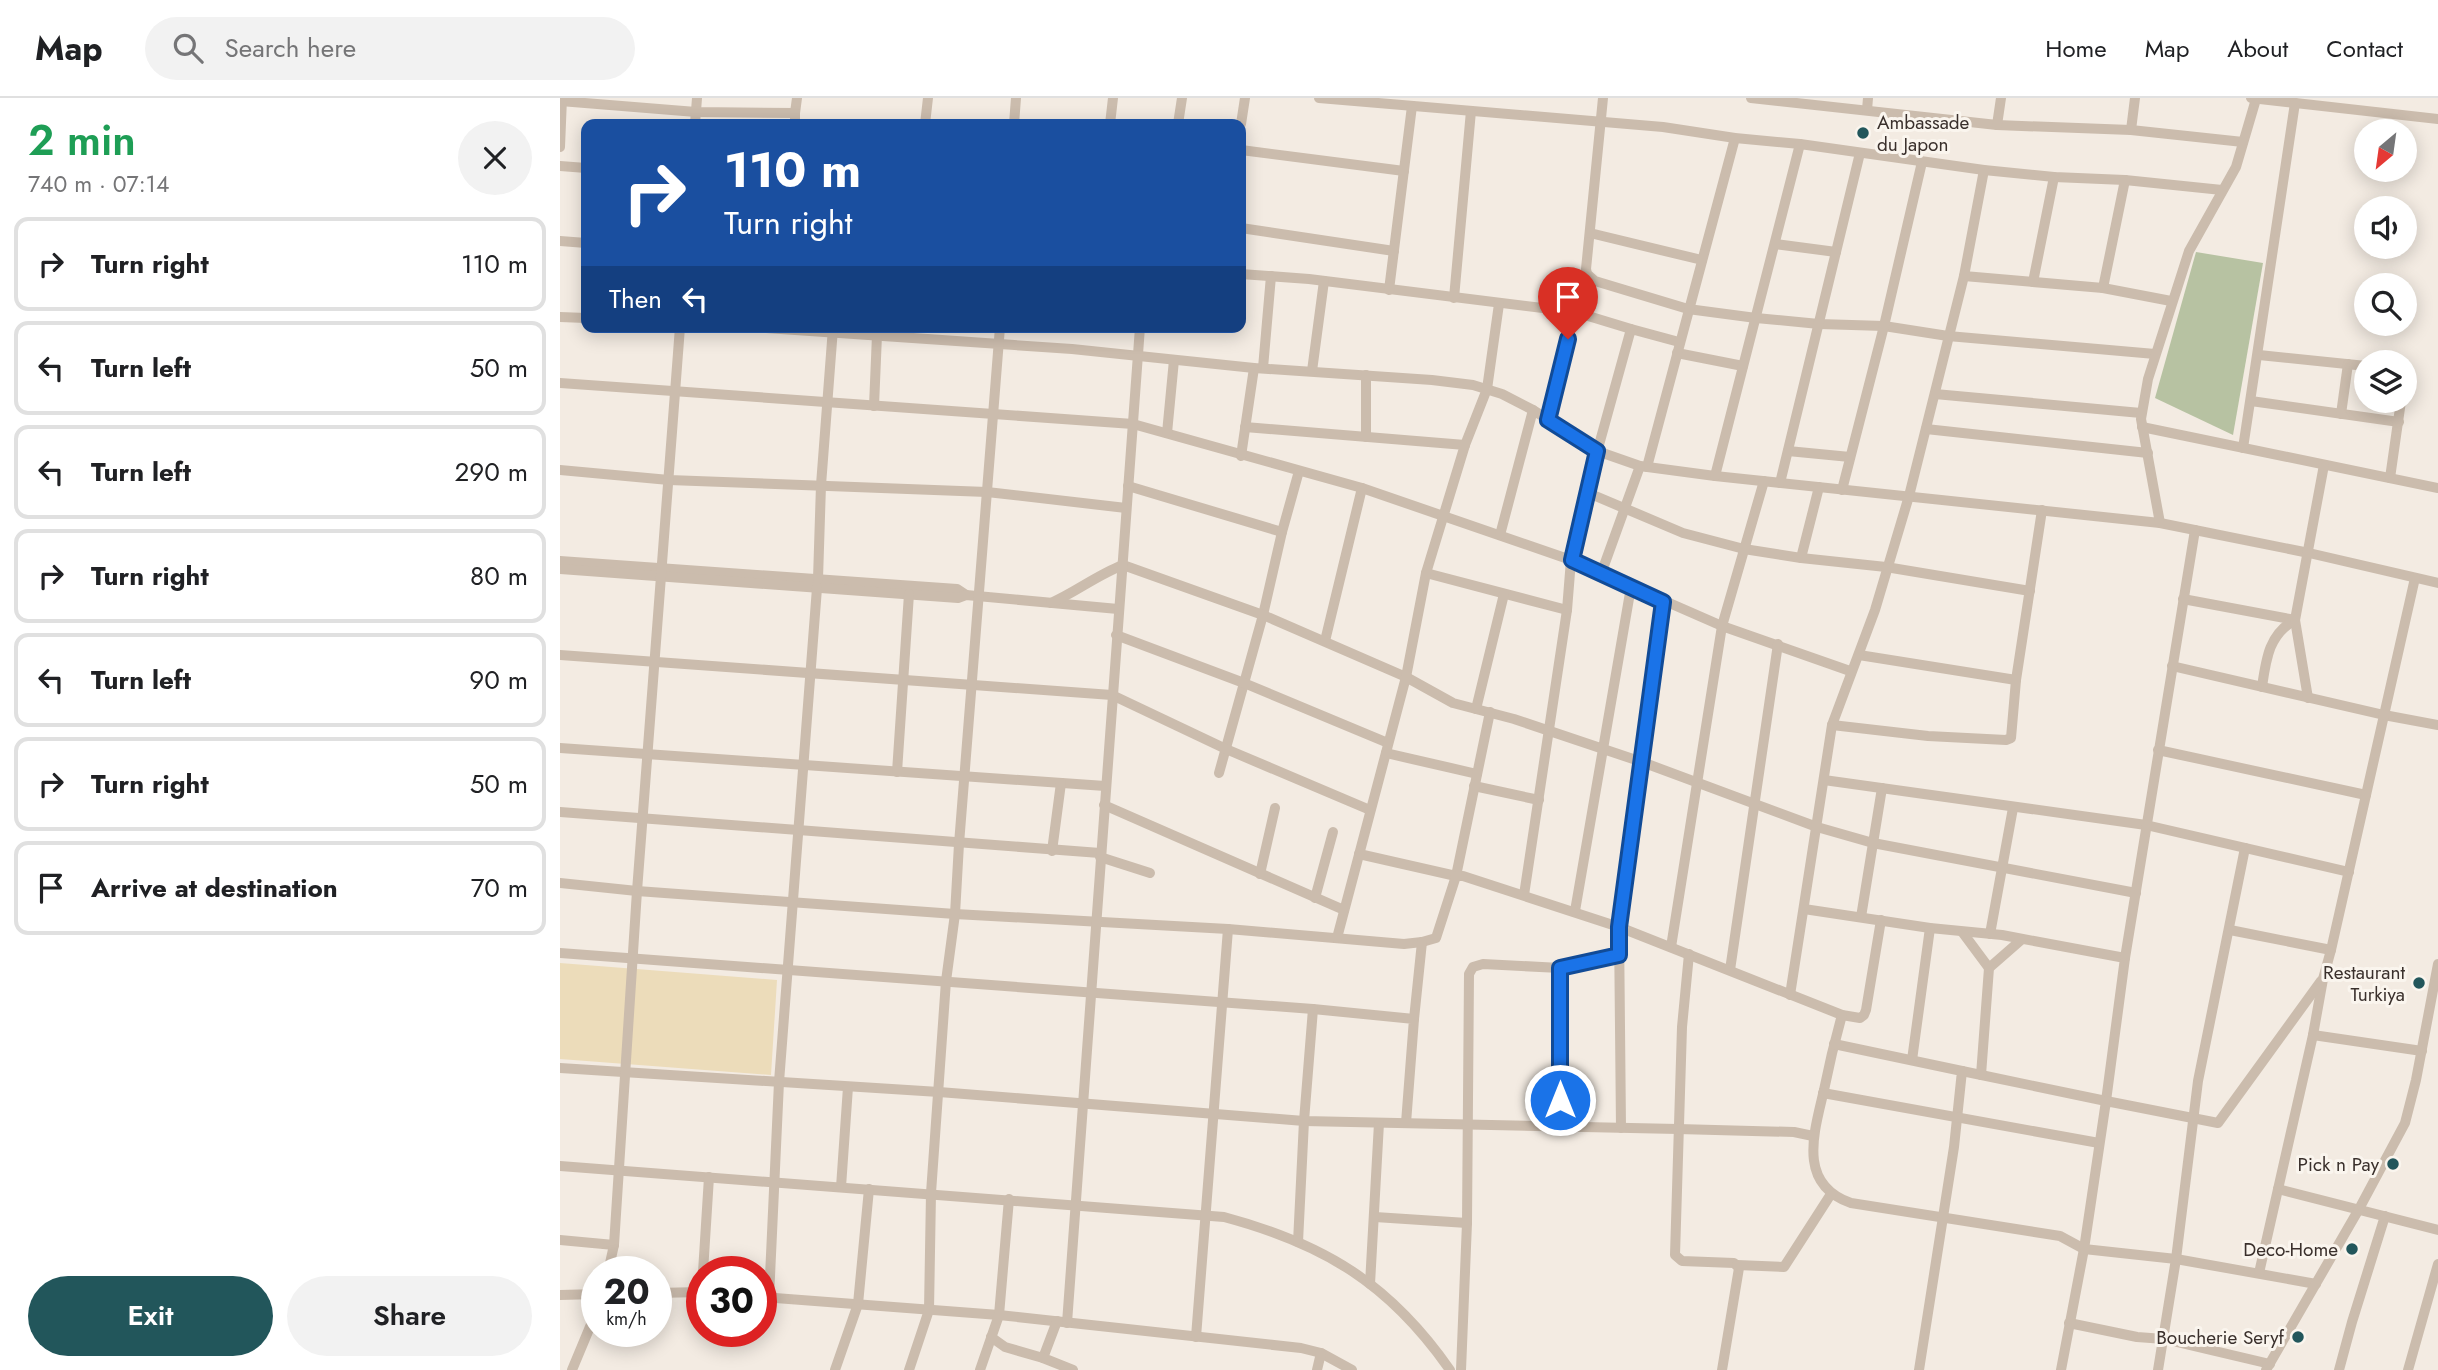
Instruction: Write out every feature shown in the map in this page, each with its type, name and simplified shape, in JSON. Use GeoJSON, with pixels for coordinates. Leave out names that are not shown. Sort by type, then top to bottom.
{"type":"FeatureCollection","features":[{"type":"Feature","properties":{"kind":"street"},"geometry":{"type":"LineString","coordinates":[[695,119],[697,98]]}},
{"type":"Feature","properties":{"kind":"street"},"geometry":{"type":"LineString","coordinates":[[560,147],[561,100],[795,119],[797,98]]}},
{"type":"Feature","properties":{"kind":"street"},"geometry":{"type":"LineString","coordinates":[[926,119],[928,98]]}},
{"type":"Feature","properties":{"kind":"street"},"geometry":{"type":"LineString","coordinates":[[1014,119],[1016,98]]}},
{"type":"Feature","properties":{"kind":"street"},"geometry":{"type":"LineString","coordinates":[[1111,119],[1113,98]]}},
{"type":"Feature","properties":{"kind":"street"},"geometry":{"type":"LineString","coordinates":[[1179,119],[1182,98]]}},
{"type":"Feature","properties":{"kind":"street"},"geometry":{"type":"LineString","coordinates":[[1242,119],[1245,98]]}},
{"type":"Feature","properties":{"kind":"street"},"geometry":{"type":"LineString","coordinates":[[1319,98],[1663,127],[1984,170],[2222,190]]}},
{"type":"Feature","properties":{"kind":"street"},"geometry":{"type":"LineString","coordinates":[[1548,420],[1587,274],[1603,98]]}},
{"type":"Feature","properties":{"kind":"street"},"geometry":{"type":"LineString","coordinates":[[1751,98],[1997,125],[2132,130],[2244,142]]}},
{"type":"Feature","properties":{"kind":"street"},"geometry":{"type":"LineString","coordinates":[[1867,110],[1868,98]]}},
{"type":"Feature","properties":{"kind":"street"},"geometry":{"type":"LineString","coordinates":[[1997,125],[2001,98]]}},
{"type":"Feature","properties":{"kind":"street"},"geometry":{"type":"LineString","coordinates":[[2132,130],[2135,98]]}},
{"type":"Feature","properties":{"kind":"street"},"geometry":{"type":"LineString","coordinates":[[2249,98],[2438,119]]}},
{"type":"Feature","properties":{"kind":"street"},"geometry":{"type":"LineString","coordinates":[[2160,523],[2141,413],[2155,354],[2189,251],[2236,167],[2256,99]]}},
{"type":"Feature","properties":{"kind":"street"},"geometry":{"type":"LineString","coordinates":[[2243,448],[2295,103]]}},
{"type":"Feature","properties":{"kind":"street"},"geometry":{"type":"LineString","coordinates":[[1390,290],[1412,106]]}},
{"type":"Feature","properties":{"kind":"street"},"geometry":{"type":"LineString","coordinates":[[1454,298],[1471,111]]}},
{"type":"Feature","properties":{"kind":"street"},"geometry":{"type":"LineString","coordinates":[[1601,574],[1625,507],[1644,466],[1735,138]]}},
{"type":"Feature","properties":{"kind":"street"},"geometry":{"type":"LineString","coordinates":[[1715,476],[1800,144]]}},
{"type":"Feature","properties":{"kind":"street"},"geometry":{"type":"LineString","coordinates":[[1246,151],[1404,171]]}},
{"type":"Feature","properties":{"kind":"street"},"geometry":{"type":"LineString","coordinates":[[1780,483],[1860,153]]}},
{"type":"Feature","properties":{"kind":"street"},"geometry":{"type":"LineString","coordinates":[[1842,490],[1922,162]]}},
{"type":"Feature","properties":{"kind":"street"},"geometry":{"type":"LineString","coordinates":[[560,166],[581,168]]}},
{"type":"Feature","properties":{"kind":"street"},"geometry":{"type":"LineString","coordinates":[[1790,995],[1832,725],[1875,610],[1909,496],[1964,276],[1984,170]]}},
{"type":"Feature","properties":{"kind":"street"},"geometry":{"type":"LineString","coordinates":[[2033,282],[2054,177]]}},
{"type":"Feature","properties":{"kind":"street"},"geometry":{"type":"LineString","coordinates":[[2104,288],[2125,180]]}},
{"type":"Feature","properties":{"kind":"street"},"geometry":{"type":"LineString","coordinates":[[1246,229],[1394,251]]}},
{"type":"Feature","properties":{"kind":"street"},"geometry":{"type":"LineString","coordinates":[[1590,233],[1702,260]]}},
{"type":"Feature","properties":{"kind":"street"},"geometry":{"type":"LineString","coordinates":[[560,241],[581,243]]}},
{"type":"Feature","properties":{"kind":"street"},"geometry":{"type":"LineString","coordinates":[[1775,244],[1836,252]]}},
{"type":"Feature","properties":{"kind":"street"},"geometry":{"type":"LineString","coordinates":[[1246,274],[1324,281],[1575,312],[1679,342]]}},
{"type":"Feature","properties":{"kind":"street"},"geometry":{"type":"LineString","coordinates":[[1587,274],[1595,281],[1688,309],[1756,318],[1884,326],[1948,336],[2155,354]]}},
{"type":"Feature","properties":{"kind":"street"},"geometry":{"type":"LineString","coordinates":[[1241,456],[1259,368],[1271,276]]}},
{"type":"Feature","properties":{"kind":"street"},"geometry":{"type":"LineString","coordinates":[[1964,276],[2104,288],[2171,302]]}},
{"type":"Feature","properties":{"kind":"street"},"geometry":{"type":"LineString","coordinates":[[1312,371],[1324,281]]}},
{"type":"Feature","properties":{"kind":"street"},"geometry":{"type":"LineString","coordinates":[[1337,938],[1406,677],[1426,573],[1465,445],[1487,389],[1499,304]]}},
{"type":"Feature","properties":{"kind":"street"},"geometry":{"type":"LineString","coordinates":[[560,317],[581,318]]}},
{"type":"Feature","properties":{"kind":"street"},"geometry":{"type":"LineString","coordinates":[[1524,895],[1567,610],[1572,560],[1586,492],[1631,329]]}},
{"type":"Feature","properties":{"kind":"street"},"geometry":{"type":"LineString","coordinates":[[612,1256],[680,333]]}},
{"type":"Feature","properties":{"kind":"street"},"geometry":{"type":"LineString","coordinates":[[769,1256],[833,333]]}},
{"type":"Feature","properties":{"kind":"street"},"geometry":{"type":"LineString","coordinates":[[859,333],[894,333]]}},
{"type":"Feature","properties":{"kind":"street"},"geometry":{"type":"LineString","coordinates":[[910,333],[1000,345],[1432,380],[1502,394],[1533,410],[1597,451],[1644,466],[1715,476],[2160,523],[2309,553],[2438,583]]}},
{"type":"Feature","properties":{"kind":"street"},"geometry":{"type":"LineString","coordinates":[[909,1370],[929,1310],[931,1193],[946,981],[955,914],[1000,333]]}},
{"type":"Feature","properties":{"kind":"street"},"geometry":{"type":"LineString","coordinates":[[1043,1357],[1062,1322],[1075,1204],[1140,333]]}},
{"type":"Feature","properties":{"kind":"street"},"geometry":{"type":"LineString","coordinates":[[874,406],[877,335]]}},
{"type":"Feature","properties":{"kind":"street"},"geometry":{"type":"LineString","coordinates":[[1676,353],[1744,366]]}},
{"type":"Feature","properties":{"kind":"street"},"geometry":{"type":"LineString","coordinates":[[2259,355],[2354,365]]}},
{"type":"Feature","properties":{"kind":"street"},"geometry":{"type":"LineString","coordinates":[[1167,433],[1174,360]]}},
{"type":"Feature","properties":{"kind":"street"},"geometry":{"type":"LineString","coordinates":[[2340,414],[2348,364]]}},
{"type":"Feature","properties":{"kind":"street"},"geometry":{"type":"LineString","coordinates":[[1366,375],[1366,437]]}},
{"type":"Feature","properties":{"kind":"street"},"geometry":{"type":"LineString","coordinates":[[560,383],[1133,424],[1362,488],[1442,515],[1572,560],[1722,626],[1850,671]]}},
{"type":"Feature","properties":{"kind":"street"},"geometry":{"type":"LineString","coordinates":[[1935,394],[2141,413]]}},
{"type":"Feature","properties":{"kind":"street"},"geometry":{"type":"LineString","coordinates":[[2251,401],[2399,422]]}},
{"type":"Feature","properties":{"kind":"street"},"geometry":{"type":"LineString","coordinates":[[1500,535],[1533,410]]}},
{"type":"Feature","properties":{"kind":"street"},"geometry":{"type":"LineString","coordinates":[[2390,478],[2400,413]]}},
{"type":"Feature","properties":{"kind":"street"},"geometry":{"type":"LineString","coordinates":[[1245,427],[1465,445]]}},
{"type":"Feature","properties":{"kind":"street"},"geometry":{"type":"LineString","coordinates":[[2142,427],[2438,488]]}},
{"type":"Feature","properties":{"kind":"street"},"geometry":{"type":"LineString","coordinates":[[1926,429],[2148,453]]}},
{"type":"Feature","properties":{"kind":"street"},"geometry":{"type":"LineString","coordinates":[[1788,451],[1850,457]]}},
{"type":"Feature","properties":{"kind":"street"},"geometry":{"type":"LineString","coordinates":[[2308,698],[2295,620],[2324,465]]}},
{"type":"Feature","properties":{"kind":"street"},"geometry":{"type":"LineString","coordinates":[[560,470],[669,480],[987,492],[1126,508]]}},
{"type":"Feature","properties":{"kind":"street"},"geometry":{"type":"LineString","coordinates":[[1219,773],[1263,615],[1298,471]]}},
{"type":"Feature","properties":{"kind":"street"},"geometry":{"type":"LineString","coordinates":[[1671,947],[1722,626],[1764,481]]}},
{"type":"Feature","properties":{"kind":"street"},"geometry":{"type":"LineString","coordinates":[[1128,486],[1282,532]]}},
{"type":"Feature","properties":{"kind":"street"},"geometry":{"type":"LineString","coordinates":[[1801,558],[1819,487]]}},
{"type":"Feature","properties":{"kind":"street"},"geometry":{"type":"LineString","coordinates":[[1325,641],[1362,488]]}},
{"type":"Feature","properties":{"kind":"street"},"geometry":{"type":"LineString","coordinates":[[1586,492],[1683,533],[1744,549],[1886,567],[2030,592]]}},
{"type":"Feature","properties":{"kind":"street"},"geometry":{"type":"LineString","coordinates":[[1832,725],[1927,736],[2006,740],[2013,732],[2016,680],[2042,510]]}},
{"type":"Feature","properties":{"kind":"street"},"geometry":{"type":"LineString","coordinates":[[2061,1370],[2084,1249],[2125,958],[2195,530]]}},
{"type":"Feature","properties":{"kind":"street"},"geometry":{"type":"LineString","coordinates":[[560,561],[663,572],[817,583],[957,589],[967,595]]}},
{"type":"Feature","properties":{"kind":"street"},"geometry":{"type":"LineString","coordinates":[[1051,603],[1077,591],[1103,573],[1123,565],[1263,615],[1406,677],[1454,703],[1603,748],[1817,827],[1873,843],[2136,893]]}},
{"type":"Feature","properties":{"kind":"street"},"geometry":{"type":"LineString","coordinates":[[560,569],[663,572]]}},
{"type":"Feature","properties":{"kind":"street"},"geometry":{"type":"LineString","coordinates":[[1426,573],[1567,610]]}},
{"type":"Feature","properties":{"kind":"street"},"geometry":{"type":"LineString","coordinates":[[2259,1273],[2415,578]]}},
{"type":"Feature","properties":{"kind":"street"},"geometry":{"type":"LineString","coordinates":[[817,583],[909,594],[958,598],[967,595],[1118,609]]}},
{"type":"Feature","properties":{"kind":"street"},"geometry":{"type":"LineString","coordinates":[[1575,911],[1630,587]]}},
{"type":"Feature","properties":{"kind":"street"},"geometry":{"type":"LineString","coordinates":[[897,772],[909,594]]}},
{"type":"Feature","properties":{"kind":"street"},"geometry":{"type":"LineString","coordinates":[[1476,709],[1504,594]]}},
{"type":"Feature","properties":{"kind":"street"},"geometry":{"type":"LineString","coordinates":[[2183,599],[2295,620]]}},
{"type":"Feature","properties":{"kind":"street"},"geometry":{"type":"LineString","coordinates":[[1621,1128],[1619,927],[1663,602]]}},
{"type":"Feature","properties":{"kind":"street"},"geometry":{"type":"LineString","coordinates":[[2262,687],[2270,648],[2281,629],[2295,620]]}},
{"type":"Feature","properties":{"kind":"street"},"geometry":{"type":"LineString","coordinates":[[1116,635],[1244,683],[1387,748],[1477,774]]}},
{"type":"Feature","properties":{"kind":"street"},"geometry":{"type":"LineString","coordinates":[[1730,970],[1778,644]]}},
{"type":"Feature","properties":{"kind":"street"},"geometry":{"type":"LineString","coordinates":[[560,655],[1112,695],[1226,749],[1370,810]]}},
{"type":"Feature","properties":{"kind":"street"},"geometry":{"type":"LineString","coordinates":[[1859,655],[2016,680]]}},
{"type":"Feature","properties":{"kind":"street"},"geometry":{"type":"LineString","coordinates":[[2172,666],[2438,725]]}},
{"type":"Feature","properties":{"kind":"street"},"geometry":{"type":"LineString","coordinates":[[560,883],[955,914],[1422,942],[1436,938],[1440,932],[1456,876],[1490,712]]}},
{"type":"Feature","properties":{"kind":"street"},"geometry":{"type":"LineString","coordinates":[[560,748],[1105,786]]}},
{"type":"Feature","properties":{"kind":"street"},"geometry":{"type":"LineString","coordinates":[[2158,750],[2366,795]]}},
{"type":"Feature","properties":{"kind":"street"},"geometry":{"type":"LineString","coordinates":[[1824,780],[2146,825],[2349,872]]}},
{"type":"Feature","properties":{"kind":"street"},"geometry":{"type":"LineString","coordinates":[[1052,851],[1061,783]]}},
{"type":"Feature","properties":{"kind":"street"},"geometry":{"type":"LineString","coordinates":[[1474,786],[1539,800]]}},
{"type":"Feature","properties":{"kind":"street"},"geometry":{"type":"LineString","coordinates":[[1861,917],[1882,788]]}},
{"type":"Feature","properties":{"kind":"street"},"geometry":{"type":"LineString","coordinates":[[1104,805],[1344,910]]}},
{"type":"Feature","properties":{"kind":"street"},"geometry":{"type":"LineString","coordinates":[[1260,874],[1275,808]]}},
{"type":"Feature","properties":{"kind":"street"},"geometry":{"type":"LineString","coordinates":[[1990,934],[2013,808]]}},
{"type":"Feature","properties":{"kind":"street"},"geometry":{"type":"LineString","coordinates":[[560,812],[1100,855],[1150,873]]}},
{"type":"Feature","properties":{"kind":"street"},"geometry":{"type":"LineString","coordinates":[[1315,898],[1333,832]]}},
{"type":"Feature","properties":{"kind":"street"},"geometry":{"type":"LineString","coordinates":[[2158,1370],[2176,1259],[2198,1081],[2245,848]]}},
{"type":"Feature","properties":{"kind":"street"},"geometry":{"type":"LineString","coordinates":[[1359,854],[1456,876],[1575,911],[1842,1015],[1860,1018],[1864,1015],[1881,920]]}},
{"type":"Feature","properties":{"kind":"street"},"geometry":{"type":"LineString","coordinates":[[1804,909],[1930,929],[1990,934],[2125,958]]}},
{"type":"Feature","properties":{"kind":"street"},"geometry":{"type":"LineString","coordinates":[[1196,1337],[1228,929]]}},
{"type":"Feature","properties":{"kind":"street"},"geometry":{"type":"LineString","coordinates":[[1912,1060],[1930,929]]}},
{"type":"Feature","properties":{"kind":"street"},"geometry":{"type":"LineString","coordinates":[[2230,930],[2332,950]]}},
{"type":"Feature","properties":{"kind":"street"},"geometry":{"type":"LineString","coordinates":[[1963,933],[1989,968],[1981,1075]]}},
{"type":"Feature","properties":{"kind":"street"},"geometry":{"type":"LineString","coordinates":[[1989,968],[2021,940]]}},
{"type":"Feature","properties":{"kind":"street"},"geometry":{"type":"LineString","coordinates":[[1406,1123],[1422,942]]}},
{"type":"Feature","properties":{"kind":"street"},"geometry":{"type":"LineString","coordinates":[[560,953],[1415,1018]]}},
{"type":"Feature","properties":{"kind":"street"},"geometry":{"type":"LineString","coordinates":[[1689,954],[1682,1027],[1675,1255],[1682,1261],[1784,1267],[1831,1194]]}},
{"type":"Feature","properties":{"kind":"street"},"geometry":{"type":"LineString","coordinates":[[1461,1370],[1469,1125],[1469,974],[1473,967],[1483,964],[1560,968],[1619,955]]}},
{"type":"Feature","properties":{"kind":"street"},"geometry":{"type":"LineString","coordinates":[[2069,1323],[2137,1337],[2164,1339],[2268,1367],[2405,1123],[2433,1013],[2438,964]]}},
{"type":"Feature","properties":{"kind":"street"},"geometry":{"type":"LineString","coordinates":[[1559,1127],[1560,968]]}},
{"type":"Feature","properties":{"kind":"street"},"geometry":{"type":"LineString","coordinates":[[1834,1044],[2218,1123],[2323,979]]}},
{"type":"Feature","properties":{"kind":"street"},"geometry":{"type":"LineString","coordinates":[[1298,1242],[1313,1009]]}},
{"type":"Feature","properties":{"kind":"street"},"geometry":{"type":"LineString","coordinates":[[1842,1015],[1814,1136],[1813,1159],[1817,1175],[1831,1194],[1851,1203],[2060,1236],[2084,1249],[2176,1259],[2316,1284]]}},
{"type":"Feature","properties":{"kind":"street"},"geometry":{"type":"LineString","coordinates":[[2313,1035],[2422,1051]]}},
{"type":"Feature","properties":{"kind":"street"},"geometry":{"type":"LineString","coordinates":[[560,1068],[939,1092],[1304,1121],[1794,1132],[1814,1136]]}},
{"type":"Feature","properties":{"kind":"street"},"geometry":{"type":"LineString","coordinates":[[1919,1370],[1948,1188],[1962,1071]]}},
{"type":"Feature","properties":{"kind":"street"},"geometry":{"type":"LineString","coordinates":[[841,1187],[848,1087]]}},
{"type":"Feature","properties":{"kind":"street"},"geometry":{"type":"LineString","coordinates":[[1823,1093],[2099,1143]]}},
{"type":"Feature","properties":{"kind":"street"},"geometry":{"type":"LineString","coordinates":[[1370,1283],[1380,1123]]}},
{"type":"Feature","properties":{"kind":"street"},"geometry":{"type":"LineString","coordinates":[[560,1166],[1206,1214],[1245,1223],[1298,1242],[1326,1255],[1370,1283],[1418,1327],[1450,1370]]}},
{"type":"Feature","properties":{"kind":"street"},"geometry":{"type":"LineString","coordinates":[[704,1256],[709,1177]]}},
{"type":"Feature","properties":{"kind":"street"},"geometry":{"type":"LineString","coordinates":[[835,1370],[858,1304],[869,1189]]}},
{"type":"Feature","properties":{"kind":"street"},"geometry":{"type":"LineString","coordinates":[[2278,1189],[2438,1230]]}},
{"type":"Feature","properties":{"kind":"street"},"geometry":{"type":"LineString","coordinates":[[980,1370],[999,1315],[1009,1199]]}},
{"type":"Feature","properties":{"kind":"street"},"geometry":{"type":"LineString","coordinates":[[2339,1370],[2351,1322],[2385,1216]]}},
{"type":"Feature","properties":{"kind":"street"},"geometry":{"type":"LineString","coordinates":[[1375,1217],[1467,1223]]}},
{"type":"Feature","properties":{"kind":"street"},"geometry":{"type":"LineString","coordinates":[[560,1240],[614,1245]]}},
{"type":"Feature","properties":{"kind":"street"},"geometry":{"type":"LineString","coordinates":[[2408,1370],[2438,1264]]}},
{"type":"Feature","properties":{"kind":"street"},"geometry":{"type":"LineString","coordinates":[[1722,1370],[1739,1268],[1737,1265]]}},
{"type":"Feature","properties":{"kind":"street"},"geometry":{"type":"LineString","coordinates":[[560,1295],[581,1294]]}},
{"type":"Feature","properties":{"kind":"street"},"geometry":{"type":"LineString","coordinates":[[777,1298],[999,1315],[1301,1348],[1321,1353],[1352,1370]]}},
{"type":"Feature","properties":{"kind":"street"},"geometry":{"type":"LineString","coordinates":[[991,1337],[1005,1347],[1043,1357],[1073,1370]]}},
{"type":"Feature","properties":{"kind":"street"},"geometry":{"type":"LineString","coordinates":[[572,1370],[582,1347]]}},
{"type":"Feature","properties":{"kind":"street"},"geometry":{"type":"LineString","coordinates":[[1317,1370],[1321,1353]]}},
{"type":"Feature","properties":{"kind":"green space"},"geometry":{"type":"Polygon","coordinates":[[[2196,252],[2263,263],[2233,435],[2155,398],[2196,252]]]}},
{"type":"Feature","properties":{"kind":"sand"},"geometry":{"type":"Polygon","coordinates":[[[560,963],[777,980],[771,1075],[560,1059],[560,963]]]}},
{"type":"Feature","properties":{"kind":"place","name":"Ambassade du Japon"},"geometry":{"type":"Point","coordinates":[1863,133]}},
{"type":"Feature","properties":{"kind":"place","name":"Restaurant Turkiya"},"geometry":{"type":"Point","coordinates":[2419,983]}},
{"type":"Feature","properties":{"kind":"place","name":"Pick n Pay"},"geometry":{"type":"Point","coordinates":[2393,1164]}},
{"type":"Feature","properties":{"kind":"place","name":"Deco-Home"},"geometry":{"type":"Point","coordinates":[2352,1249]}},
{"type":"Feature","properties":{"kind":"place","name":"Boucherie Seryf"},"geometry":{"type":"Point","coordinates":[2298,1337]}},
{"type":"Feature","properties":{"kind":"route"},"geometry":{"type":"LineString","coordinates":[[1560,1100],[1560,968],[1619,955],[1619,927],[1663,602],[1572,560],[1597,451],[1548,420],[1568,339]]}}]}
